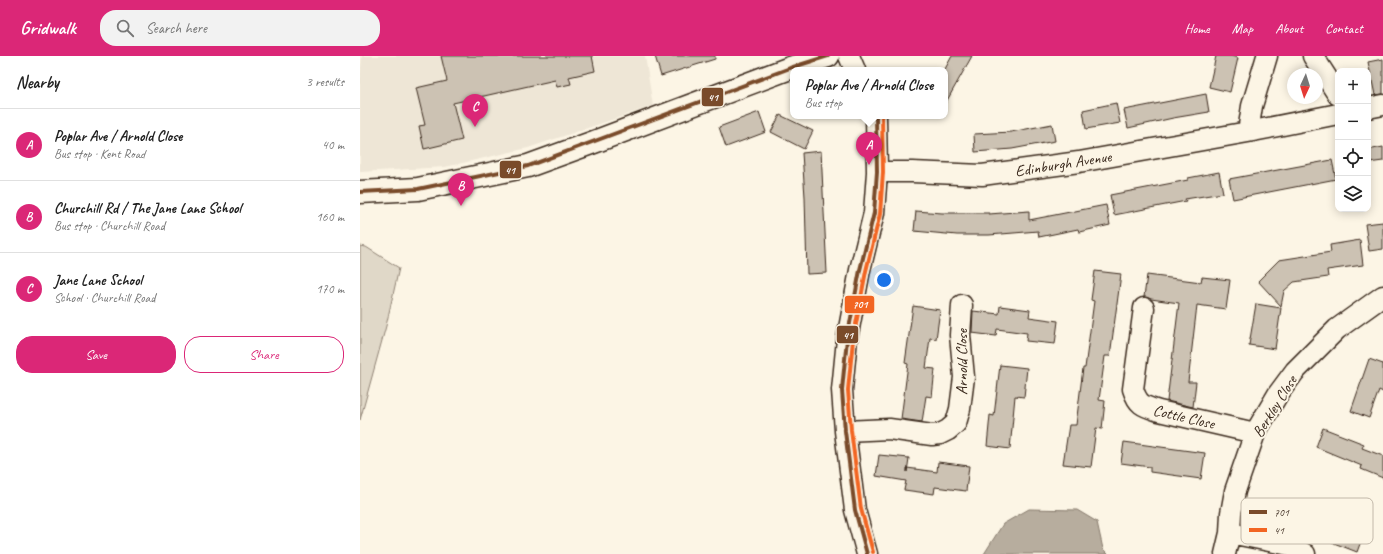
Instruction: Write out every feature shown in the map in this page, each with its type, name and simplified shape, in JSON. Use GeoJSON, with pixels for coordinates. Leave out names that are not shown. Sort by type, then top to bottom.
{"type":"FeatureCollection","features":[{"type":"Feature","properties":{"kind":"street"},"geometry":{"type":"LineString","coordinates":[[793,67],[828,56]]}},
{"type":"Feature","properties":{"kind":"street"},"geometry":{"type":"LineString","coordinates":[[849,56],[853,67]]}},
{"type":"Feature","properties":{"kind":"street"},"geometry":{"type":"LineString","coordinates":[[1248,132],[1252,106],[1267,56]]}},
{"type":"Feature","properties":{"kind":"street"},"geometry":{"type":"LineString","coordinates":[[1313,56],[1335,90]]}},
{"type":"Feature","properties":{"kind":"street"},"geometry":{"type":"LineString","coordinates":[[360,192],[418,189],[528,166],[790,68]]}},
{"type":"Feature","properties":{"kind":"street"},"geometry":{"type":"LineString","coordinates":[[1371,107],[1383,105]]}},
{"type":"Feature","properties":{"kind":"street","name":"Edinburgh Avenue"},"geometry":{"type":"LineString","coordinates":[[877,172],[982,175],[1080,162],[1248,132],[1335,115]]}},
{"type":"Feature","properties":{"kind":"street"},"geometry":{"type":"LineString","coordinates":[[867,554],[855,510],[845,431],[842,390],[847,339],[860,270],[874,213],[877,172],[876,119]]}},
{"type":"Feature","properties":{"kind":"street","name":"Berkley Close"},"geometry":{"type":"LineString","coordinates":[[1225,554],[1230,533],[1231,513],[1235,491],[1255,433],[1278,394],[1296,371],[1337,329],[1383,296]]}},
{"type":"Feature","properties":{"kind":"street","name":"Arnold Close"},"geometry":{"type":"LineString","coordinates":[[845,431],[888,429],[932,435],[940,434],[948,430],[956,423],[960,409],[964,377],[960,335],[962,305]]}},
{"type":"Feature","properties":{"kind":"street","name":"Cottle Close"},"geometry":{"type":"LineString","coordinates":[[1144,308],[1133,389],[1136,398],[1144,406],[1151,409],[1255,433]]}},
{"type":"Feature","properties":{"kind":"street"},"geometry":{"type":"LineString","coordinates":[[1230,533],[1241,535]]}},
{"type":"Feature","properties":{"kind":"street"},"geometry":{"type":"LineString","coordinates":[[1284,544],[1289,545],[1305,554]]}},
{"type":"Feature","properties":{"kind":"shaded area"},"geometry":{"type":"Polygon","coordinates":[[[362,56],[645,56],[653,106],[528,148],[445,167],[360,172],[360,80],[362,56]]]}},
{"type":"Feature","properties":{"kind":"shaded area"},"geometry":{"type":"Polygon","coordinates":[[[360,246],[366,247],[399,268],[386,326],[360,420],[360,246]]]}},
{"type":"Feature","properties":{"kind":"shaded area"},"geometry":{"type":"Polygon","coordinates":[[[1029,509],[1077,510],[1097,522],[1103,549],[1108,554],[984,554],[1003,524],[1029,509]]]}},
{"type":"Feature","properties":{"kind":"building"},"geometry":{"type":"Polygon","coordinates":[[[441,56],[592,56],[595,71],[569,77],[571,84],[557,87],[555,80],[453,103],[462,140],[424,149],[419,126],[425,125],[416,88],[447,81],[441,56]]]}},
{"type":"Feature","properties":{"kind":"building"},"geometry":{"type":"Polygon","coordinates":[[[655,56],[715,56],[715,59],[661,76],[655,56]]]}},
{"type":"Feature","properties":{"kind":"building"},"geometry":{"type":"Polygon","coordinates":[[[952,56],[972,56],[948,99],[948,67],[946,67],[952,56]]]}},
{"type":"Feature","properties":{"kind":"building"},"geometry":{"type":"Polygon","coordinates":[[[1216,56],[1231,56],[1238,58],[1230,92],[1209,87],[1216,56]]]}},
{"type":"Feature","properties":{"kind":"building"},"geometry":{"type":"Polygon","coordinates":[[[1383,59],[1383,94],[1375,95],[1371,68],[1369,68],[1368,62],[1383,59]]]}},
{"type":"Feature","properties":{"kind":"building"},"geometry":{"type":"Polygon","coordinates":[[[1206,94],[1209,112],[1128,128],[1124,110],[1206,94]]]}},
{"type":"Feature","properties":{"kind":"building"},"geometry":{"type":"Polygon","coordinates":[[[1116,103],[1120,123],[1086,129],[1083,110],[1116,103]]]}},
{"type":"Feature","properties":{"kind":"building"},"geometry":{"type":"Polygon","coordinates":[[[759,112],[766,132],[726,147],[719,127],[759,112]]]}},
{"type":"Feature","properties":{"kind":"building"},"geometry":{"type":"Polygon","coordinates":[[[780,115],[813,131],[804,149],[771,132],[780,115]]]}},
{"type":"Feature","properties":{"kind":"building"},"geometry":{"type":"Polygon","coordinates":[[[1052,124],[1055,141],[1012,149],[975,152],[974,134],[1011,132],[1052,124]]]}},
{"type":"Feature","properties":{"kind":"building"},"geometry":{"type":"Polygon","coordinates":[[[1383,147],[1383,161],[1371,163],[1371,149],[1383,147]]]}},
{"type":"Feature","properties":{"kind":"building"},"geometry":{"type":"Polygon","coordinates":[[[821,151],[827,273],[807,274],[802,153],[821,151]]]}},
{"type":"Feature","properties":{"kind":"building"},"geometry":{"type":"Polygon","coordinates":[[[1332,160],[1335,174],[1335,179],[1233,199],[1229,179],[1332,160]]]}},
{"type":"Feature","properties":{"kind":"building"},"geometry":{"type":"Polygon","coordinates":[[[1219,172],[1223,193],[1185,199],[1186,201],[1114,215],[1110,195],[1188,180],[1188,178],[1219,172]]]}},
{"type":"Feature","properties":{"kind":"building"},"geometry":{"type":"Polygon","coordinates":[[[1106,205],[1110,225],[1079,232],[1078,229],[1039,237],[1038,231],[989,235],[957,235],[914,231],[916,211],[989,214],[1029,211],[1029,220],[1106,205]]]}},
{"type":"Feature","properties":{"kind":"building"},"geometry":{"type":"Polygon","coordinates":[[[1383,222],[1383,249],[1369,251],[1365,224],[1383,222]]]}},
{"type":"Feature","properties":{"kind":"building"},"geometry":{"type":"Polygon","coordinates":[[[1360,240],[1363,265],[1327,270],[1328,277],[1294,282],[1284,291],[1281,306],[1258,281],[1279,260],[1331,252],[1330,245],[1360,240]]]}},
{"type":"Feature","properties":{"kind":"building"},"geometry":{"type":"Polygon","coordinates":[[[1095,271],[1121,274],[1110,356],[1105,356],[1099,400],[1105,401],[1102,429],[1096,428],[1091,467],[1063,464],[1069,425],[1076,425],[1083,368],[1085,368],[1094,301],[1091,300],[1095,271]]]}},
{"type":"Feature","properties":{"kind":"building"},"geometry":{"type":"Polygon","coordinates":[[[1147,275],[1201,282],[1202,277],[1230,280],[1226,309],[1197,305],[1188,382],[1196,382],[1193,407],[1167,401],[1179,303],[1144,297],[1147,275]]]}},
{"type":"Feature","properties":{"kind":"building"},"geometry":{"type":"Polygon","coordinates":[[[1256,304],[1281,308],[1275,349],[1249,345],[1256,304]]]}},
{"type":"Feature","properties":{"kind":"building"},"geometry":{"type":"Polygon","coordinates":[[[913,306],[940,310],[936,339],[930,338],[926,368],[935,369],[932,397],[926,396],[922,422],[901,419],[908,364],[905,363],[913,306]]]}},
{"type":"Feature","properties":{"kind":"building"},"geometry":{"type":"Polygon","coordinates":[[[1000,306],[1030,310],[1029,317],[1058,321],[1055,344],[1026,341],[1027,333],[997,329],[996,336],[972,333],[973,311],[999,314],[1000,306]]]}},
{"type":"Feature","properties":{"kind":"building"},"geometry":{"type":"Polygon","coordinates":[[[1369,359],[1383,364],[1383,392],[1379,390],[1369,418],[1351,411],[1369,359]]]}},
{"type":"Feature","properties":{"kind":"building"},"geometry":{"type":"Polygon","coordinates":[[[1000,365],[1027,368],[1024,397],[1015,396],[1010,449],[987,446],[990,415],[994,416],[1000,365]]]}},
{"type":"Feature","properties":{"kind":"building"},"geometry":{"type":"Polygon","coordinates":[[[1323,428],[1364,444],[1362,448],[1383,456],[1383,478],[1361,469],[1362,466],[1316,447],[1323,428]]]}},
{"type":"Feature","properties":{"kind":"building"},"geometry":{"type":"Polygon","coordinates":[[[1124,442],[1205,453],[1201,479],[1150,472],[1150,467],[1121,463],[1124,442]]]}},
{"type":"Feature","properties":{"kind":"building"},"geometry":{"type":"Polygon","coordinates":[[[879,455],[909,458],[908,468],[937,472],[938,462],[969,466],[966,491],[935,487],[934,494],[904,490],[906,481],[876,476],[879,455]]]}},
{"type":"Feature","properties":{"kind":"building"},"geometry":{"type":"Polygon","coordinates":[[[1336,544],[1360,544],[1357,552],[1336,544]]]}},
{"type":"Feature","properties":{"kind":"transit line","name":"41"},"geometry":{"type":"LineString","coordinates":[[793,67],[828,56]]}},
{"type":"Feature","properties":{"kind":"transit line","name":"41"},"geometry":{"type":"LineString","coordinates":[[360,192],[418,189],[528,166],[790,68]]}},
{"type":"Feature","properties":{"kind":"transit line","name":"41"},"geometry":{"type":"LineString","coordinates":[[867,554],[855,510],[845,431],[842,390],[847,339],[860,270],[874,213],[877,172],[876,119]]}},
{"type":"Feature","properties":{"kind":"transit line","name":"701"},"geometry":{"type":"LineString","coordinates":[[873,552],[861,509],[851,430],[848,390],[853,340],[866,271],[880,214],[883,172],[882,119]]}},
{"type":"Feature","properties":{"kind":"place","name":"Jane Lane School"},"geometry":{"type":"Point","coordinates":[475,127]}},
{"type":"Feature","properties":{"kind":"place","name":"Poplar Ave / Arnold Close"},"geometry":{"type":"Point","coordinates":[869,165]}},
{"type":"Feature","properties":{"kind":"place","name":"Churchill Rd / The Jane Lane School"},"geometry":{"type":"Point","coordinates":[461,206]}}]}
